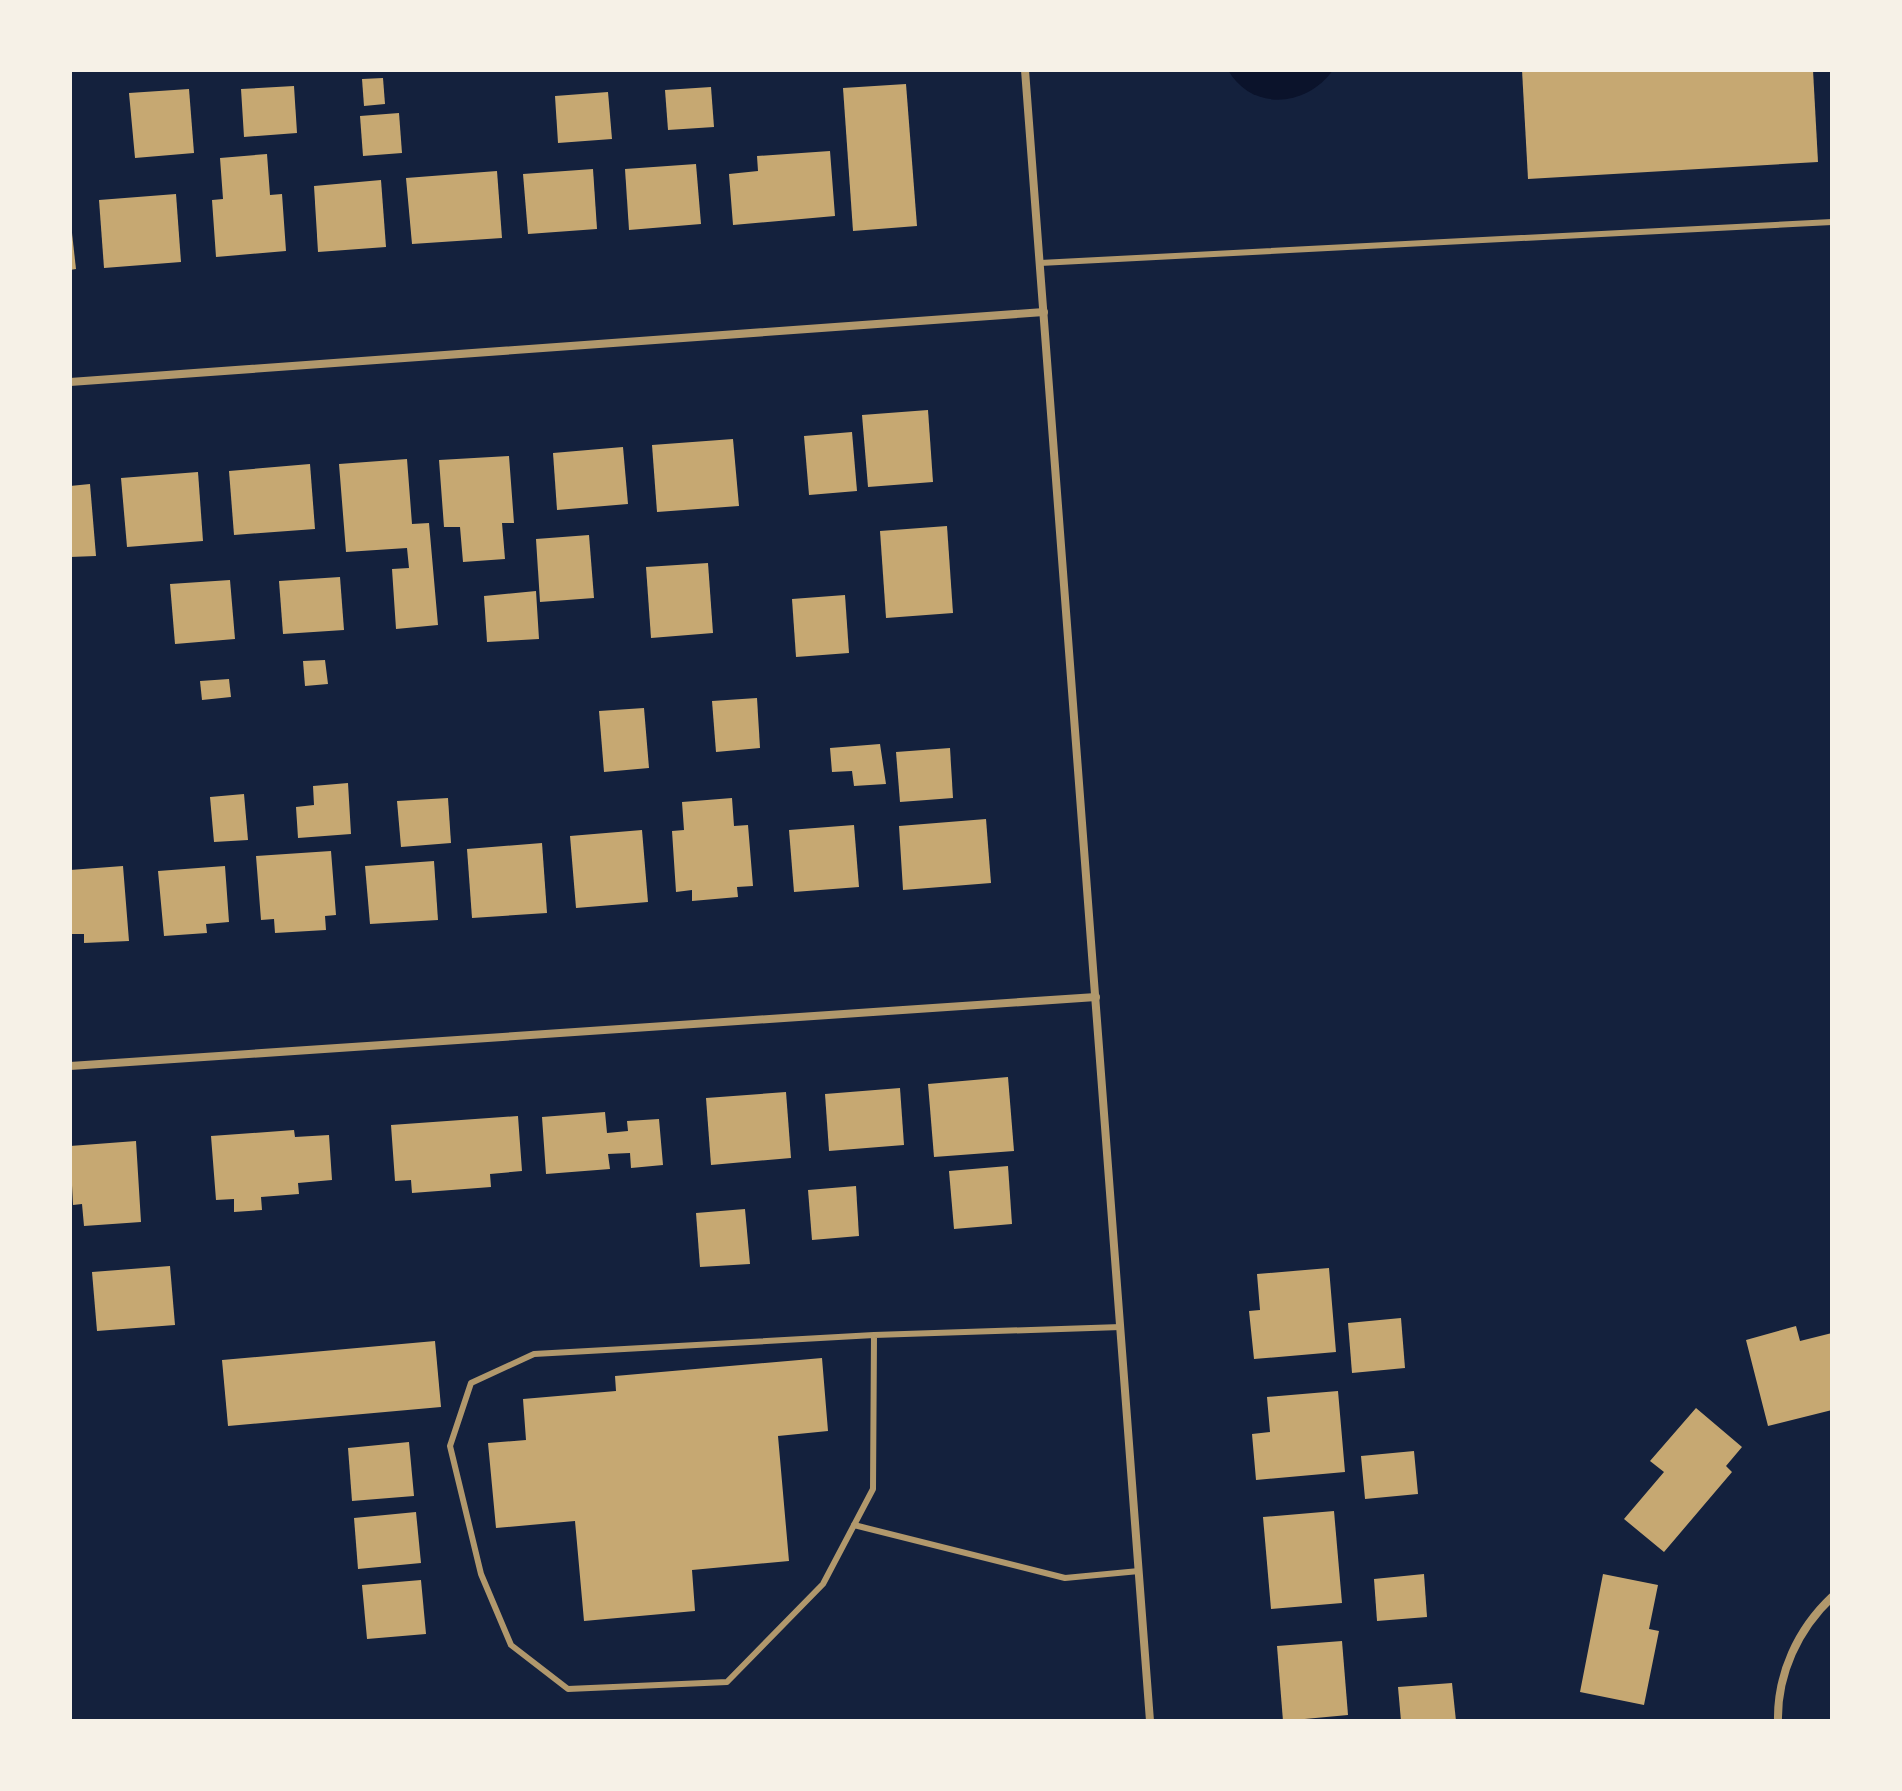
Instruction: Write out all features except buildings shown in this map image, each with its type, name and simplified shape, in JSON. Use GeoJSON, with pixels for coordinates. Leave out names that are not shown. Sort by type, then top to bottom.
{"type":"FeatureCollection","features":[{"type":"Feature","properties":{"kind":"street"},"geometry":{"type":"LineString","coordinates":[[1025,70],[1150,1721]]}},
{"type":"Feature","properties":{"kind":"street"},"geometry":{"type":"LineString","coordinates":[[70,382],[1044,312]]}},
{"type":"Feature","properties":{"kind":"street"},"geometry":{"type":"LineString","coordinates":[[70,1066],[1096,997]]}},
{"type":"Feature","properties":{"kind":"street"},"geometry":{"type":"LineString","coordinates":[[1778,1721],[1780,1692],[1790,1657],[1806,1626],[1832,1597]]}},
{"type":"Feature","properties":{"kind":"lane"},"geometry":{"type":"LineString","coordinates":[[1040,263],[1832,222]]}},
{"type":"Feature","properties":{"kind":"lane"},"geometry":{"type":"LineString","coordinates":[[874,1335],[873,1489],[823,1584],[727,1682],[568,1689],[511,1645],[481,1574],[450,1446],[471,1383],[534,1354],[874,1335],[1121,1327]]}},
{"type":"Feature","properties":{"kind":"lane"},"geometry":{"type":"LineString","coordinates":[[854,1525],[1065,1578],[1139,1571]]}},
{"type":"Feature","properties":{"kind":"water"},"geometry":{"type":"Polygon","coordinates":[[[1228,70],[1333,70],[1309,92],[1280,100],[1251,93],[1238,84],[1228,70]]]}}]}
